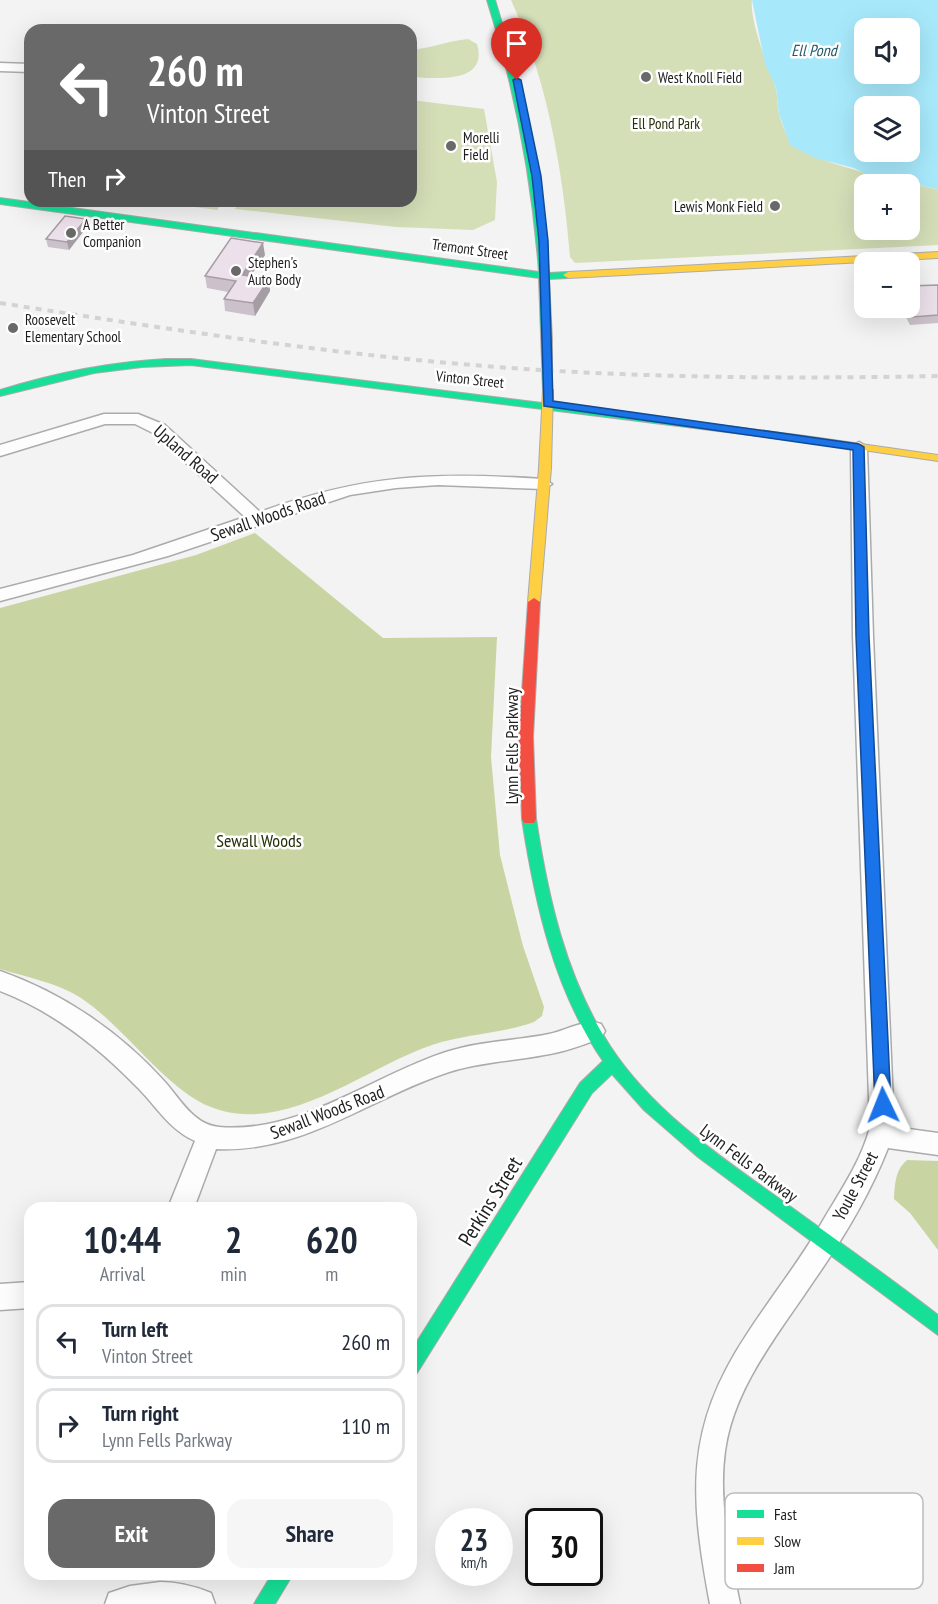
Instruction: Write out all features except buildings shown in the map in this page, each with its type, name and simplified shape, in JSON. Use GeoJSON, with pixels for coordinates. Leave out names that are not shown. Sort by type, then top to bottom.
{"type":"FeatureCollection","features":[{"type":"Feature","properties":{"kind":"street","name":"Lynn Fells Parkway"},"geometry":{"type":"LineString","coordinates":[[491,0],[507,45],[525,115],[537,186],[545,276],[548,404],[526,705],[526,779],[533,841],[546,908],[567,975],[593,1031],[612,1063],[644,1101],[678,1132],[938,1326]]}},
{"type":"Feature","properties":{"kind":"street"},"geometry":{"type":"LineString","coordinates":[[0,67],[24,68]]}},
{"type":"Feature","properties":{"kind":"street","name":"Tremont Street"},"geometry":{"type":"LineString","coordinates":[[0,201],[24,204]]}},
{"type":"Feature","properties":{"kind":"street","name":"Tremont Street"},"geometry":{"type":"LineString","coordinates":[[44,207],[545,276],[938,255]]}},
{"type":"Feature","properties":{"kind":"street","name":"Vinton Street"},"geometry":{"type":"LineString","coordinates":[[0,393],[99,368],[142,362],[219,364],[342,382],[548,404],[938,458]]}},
{"type":"Feature","properties":{"kind":"street","name":"Upland Road"},"geometry":{"type":"LineString","coordinates":[[0,451],[104,419],[138,419],[159,429],[256,518]]}},
{"type":"Feature","properties":{"kind":"street","name":"Youle Street"},"geometry":{"type":"LineString","coordinates":[[725,1604],[713,1541],[710,1505],[709,1479],[716,1429],[751,1354],[826,1243],[880,1136],[883,1105],[862,636],[859,447]]}},
{"type":"Feature","properties":{"kind":"street","name":"Sewall Woods Road"},"geometry":{"type":"LineString","coordinates":[[0,595],[144,558],[322,496],[396,482],[462,480],[543,483]]}},
{"type":"Feature","properties":{"kind":"street","name":"Sewall Woods Road"},"geometry":{"type":"LineString","coordinates":[[0,981],[27,991],[64,1012],[100,1038],[153,1086],[187,1126],[209,1136],[244,1140],[281,1132],[342,1108],[445,1062],[548,1045],[593,1031]]}},
{"type":"Feature","properties":{"kind":"street","name":"Perkins Street"},"geometry":{"type":"LineString","coordinates":[[417,1357],[585,1088],[612,1063]]}},
{"type":"Feature","properties":{"kind":"street"},"geometry":{"type":"LineString","coordinates":[[183,1202],[209,1136]]}},
{"type":"Feature","properties":{"kind":"street"},"geometry":{"type":"LineString","coordinates":[[880,1136],[938,1144]]}},
{"type":"Feature","properties":{"kind":"street"},"geometry":{"type":"LineString","coordinates":[[0,1297],[24,1295]]}},
{"type":"Feature","properties":{"kind":"street"},"geometry":{"type":"LineString","coordinates":[[264,1604],[279,1580]]}},
{"type":"Feature","properties":{"kind":"street"},"geometry":{"type":"LineString","coordinates":[[120,1604],[141,1599],[168,1597],[200,1604]]}},
{"type":"Feature","properties":{"kind":"green space","name":"Ell Pond Park"},"geometry":{"type":"Polygon","coordinates":[[[511,0],[752,0],[753,18],[775,87],[780,117],[789,140],[797,148],[812,156],[871,174],[854,174],[854,240],[920,240],[920,185],[938,189],[938,245],[575,263],[570,257],[558,159],[544,93],[511,0]]]}},
{"type":"Feature","properties":{"kind":"green space"},"geometry":{"type":"Polygon","coordinates":[[[468,39],[477,44],[479,57],[475,67],[457,76],[417,77],[417,49],[468,39]]]}},
{"type":"Feature","properties":{"kind":"green space","name":"Morelli Field"},"geometry":{"type":"Polygon","coordinates":[[[417,101],[484,109],[497,182],[495,220],[473,230],[396,227],[235,209],[236,207],[417,207],[417,101]]]}},
{"type":"Feature","properties":{"kind":"green space"},"geometry":{"type":"Polygon","coordinates":[[[195,207],[219,207],[217,210],[195,207]]]}},
{"type":"Feature","properties":{"kind":"green space","name":"Sewall Woods"},"geometry":{"type":"Polygon","coordinates":[[[255,533],[383,638],[497,637],[491,757],[500,855],[523,946],[544,1007],[542,1016],[534,1022],[432,1045],[313,1100],[282,1110],[251,1114],[220,1110],[190,1096],[162,1073],[96,1009],[81,998],[62,988],[0,969],[0,608],[196,555],[255,533]]]}},
{"type":"Feature","properties":{"kind":"green space"},"geometry":{"type":"Polygon","coordinates":[[[907,1160],[938,1161],[938,1250],[910,1213],[894,1199],[898,1173],[907,1160]]]}},
{"type":"Feature","properties":{"kind":"water","name":"Ell Pond"},"geometry":{"type":"Polygon","coordinates":[[[752,0],[938,0],[938,189],[920,185],[920,174],[866,174],[854,168],[815,158],[790,145],[779,114],[776,88],[765,64],[752,0]]]}},
{"type":"Feature","properties":{"kind":"railway"},"geometry":{"type":"LineString","coordinates":[[0,303],[302,347],[484,366],[711,377],[938,376]]}},
{"type":"Feature","properties":{"kind":"traffic: fast"},"geometry":{"type":"LineString","coordinates":[[491,0],[518,96],[536,192],[545,290],[548,390]]}},
{"type":"Feature","properties":{"kind":"traffic: fast"},"geometry":{"type":"LineString","coordinates":[[0,201],[24,204]]}},
{"type":"Feature","properties":{"kind":"traffic: fast"},"geometry":{"type":"LineString","coordinates":[[44,207],[545,276],[568,275]]}},
{"type":"Feature","properties":{"kind":"traffic: fast"},"geometry":{"type":"LineString","coordinates":[[0,393],[70,374],[118,366],[191,362],[805,439]]}},
{"type":"Feature","properties":{"kind":"traffic: fast"},"geometry":{"type":"LineString","coordinates":[[529,819],[546,909],[564,968],[589,1024],[618,1070],[666,1122],[703,1152],[938,1326]]}},
{"type":"Feature","properties":{"kind":"traffic: fast"},"geometry":{"type":"LineString","coordinates":[[417,1357],[586,1088],[612,1063]]}},
{"type":"Feature","properties":{"kind":"traffic: fast"},"geometry":{"type":"LineString","coordinates":[[264,1604],[279,1580]]}},
{"type":"Feature","properties":{"kind":"traffic: slow"},"geometry":{"type":"LineString","coordinates":[[568,275],[938,255]]}},
{"type":"Feature","properties":{"kind":"traffic: slow"},"geometry":{"type":"LineString","coordinates":[[534,602],[545,468],[548,390]]}},
{"type":"Feature","properties":{"kind":"traffic: slow"},"geometry":{"type":"LineString","coordinates":[[805,439],[938,458]]}},
{"type":"Feature","properties":{"kind":"traffic: jam"},"geometry":{"type":"LineString","coordinates":[[529,819],[526,737],[534,602]]}},
{"type":"Feature","properties":{"kind":"place","name":"West Knoll Field"},"geometry":{"type":"Point","coordinates":[646,77]}},
{"type":"Feature","properties":{"kind":"place","name":"Morelli Field"},"geometry":{"type":"Point","coordinates":[451,146]}},
{"type":"Feature","properties":{"kind":"place","name":"Lewis Monk Field"},"geometry":{"type":"Point","coordinates":[775,206]}},
{"type":"Feature","properties":{"kind":"place","name":"A Better Companion"},"geometry":{"type":"Point","coordinates":[71,233]}},
{"type":"Feature","properties":{"kind":"place","name":"Stephen's Auto Body"},"geometry":{"type":"Point","coordinates":[236,271]}},
{"type":"Feature","properties":{"kind":"place","name":"Roosevelt Elementary School"},"geometry":{"type":"Point","coordinates":[13,328]}},
{"type":"Feature","properties":{"kind":"route"},"geometry":{"type":"LineString","coordinates":[[517,80],[536,176],[544,241],[548,404],[859,447],[862,636],[883,1105]]}}]}
